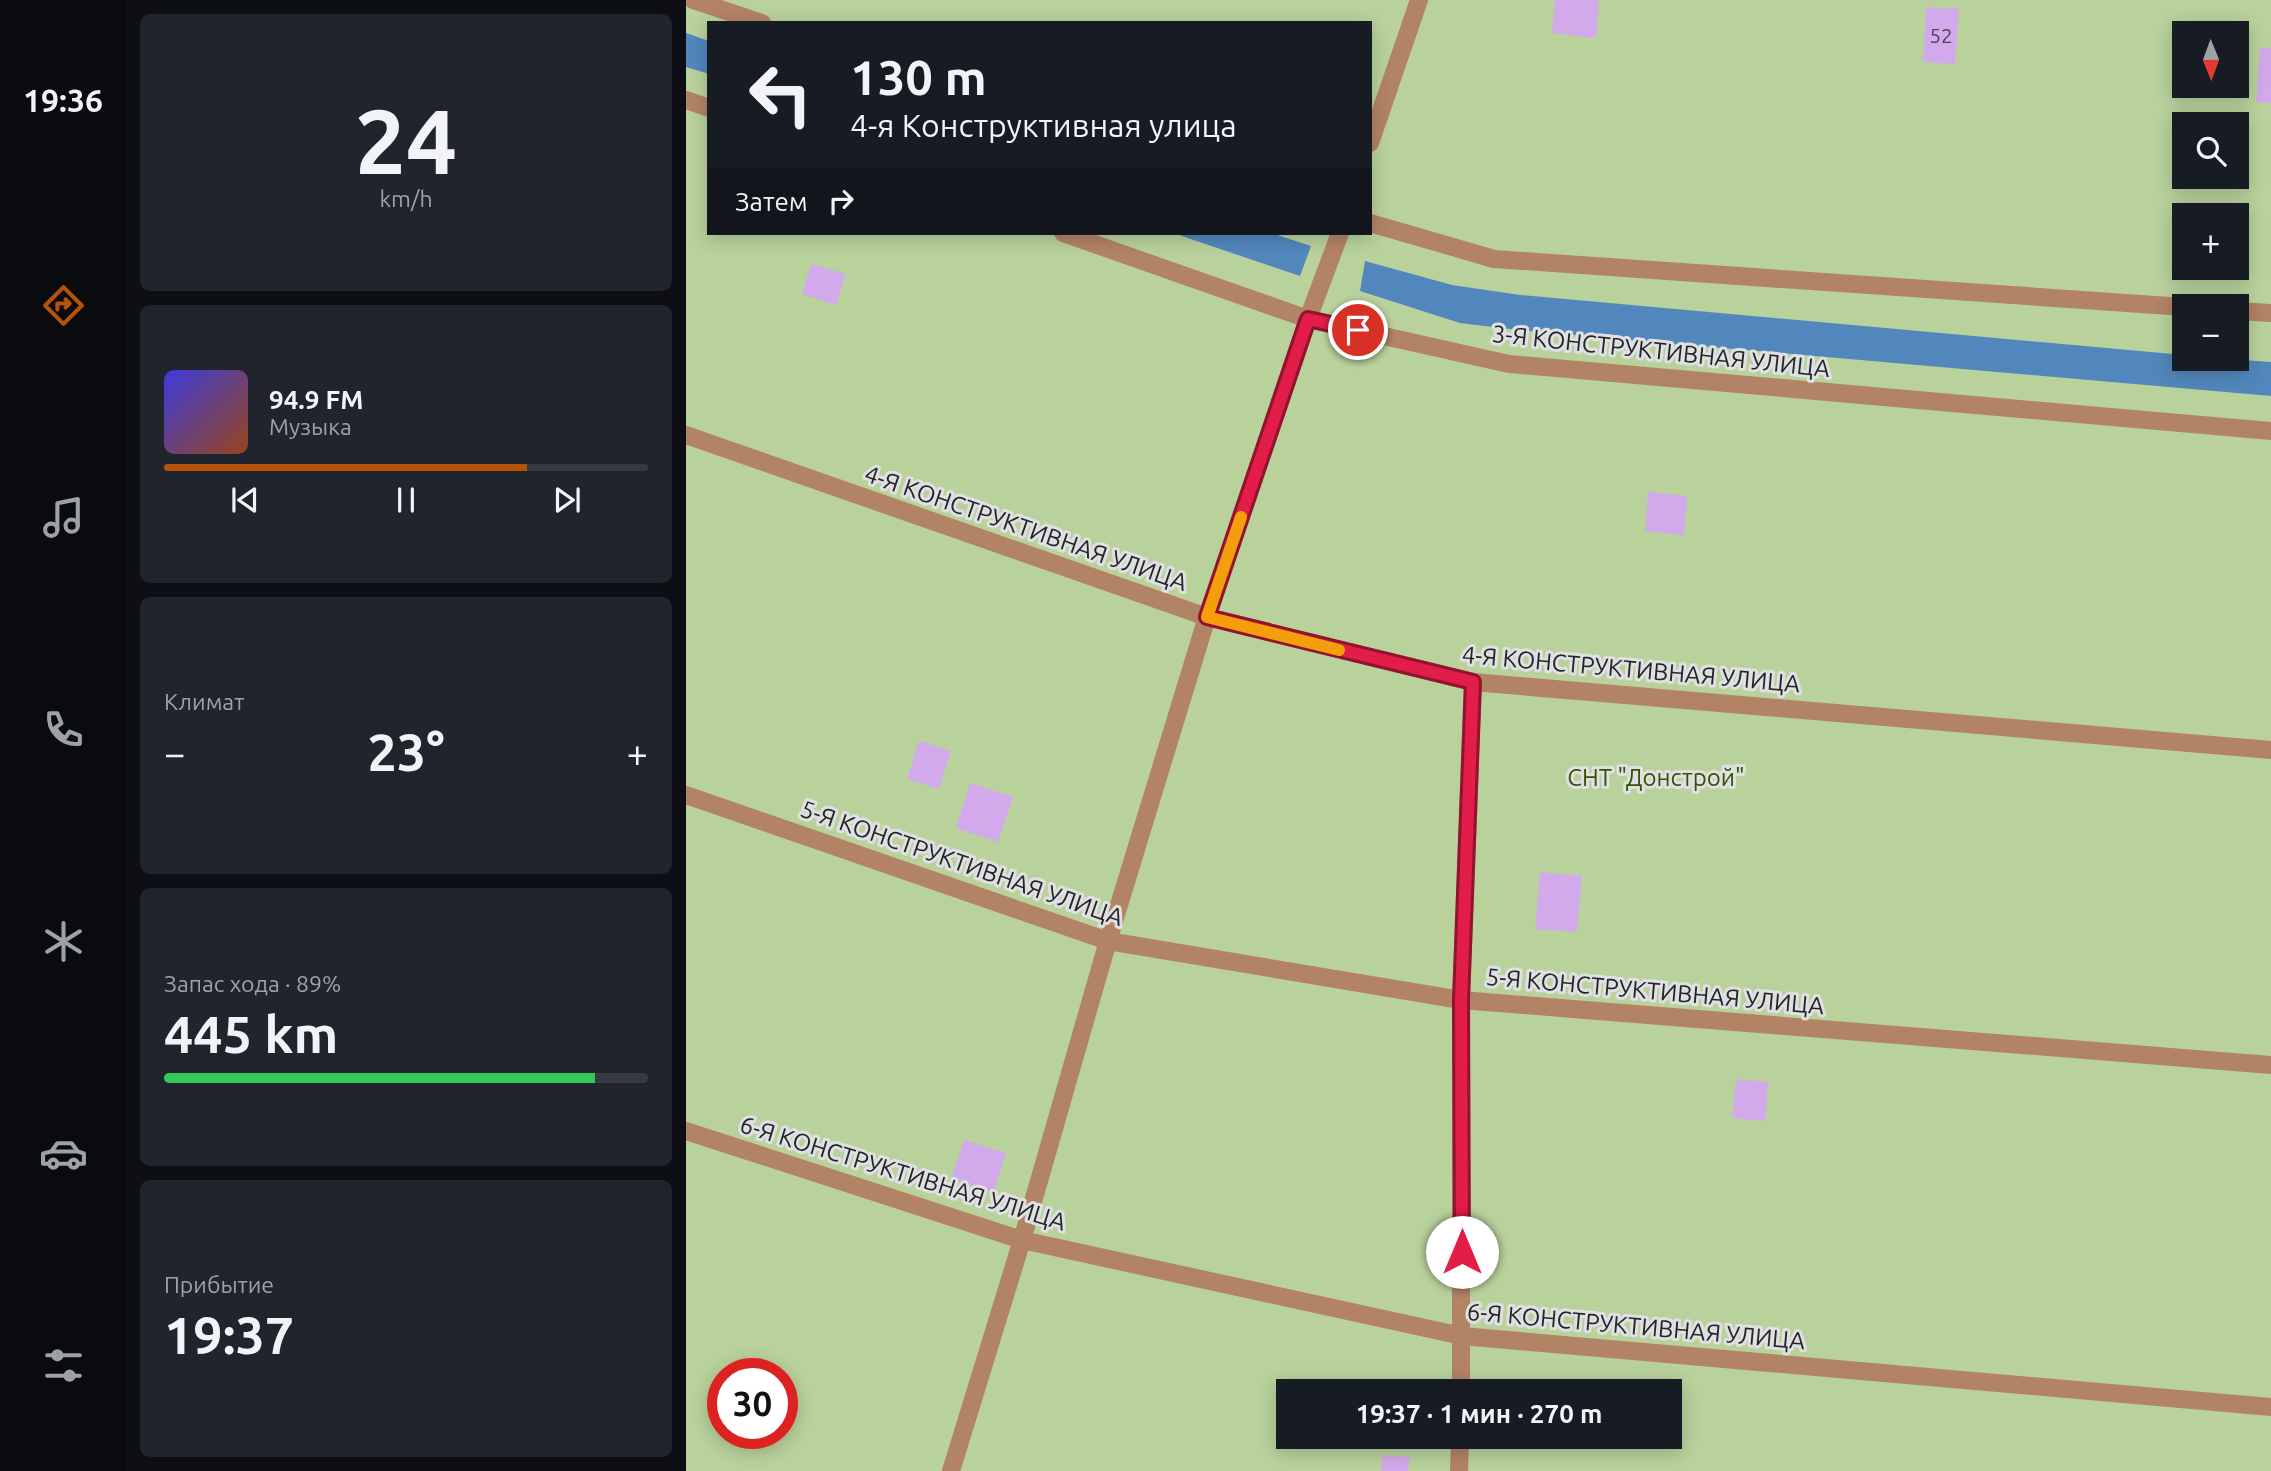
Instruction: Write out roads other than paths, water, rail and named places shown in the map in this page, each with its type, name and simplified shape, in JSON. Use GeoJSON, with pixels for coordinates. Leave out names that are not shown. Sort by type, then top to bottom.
{"type":"FeatureCollection","features":[{"type":"Feature","properties":{"kind":"street"},"geometry":{"type":"LineString","coordinates":[[693,0],[756,21]]}},
{"type":"Feature","properties":{"kind":"street"},"geometry":{"type":"LineString","coordinates":[[1372,137],[1419,0]]}},
{"type":"Feature","properties":{"kind":"street"},"geometry":{"type":"LineString","coordinates":[[686,100],[707,107]]}},
{"type":"Feature","properties":{"kind":"street"},"geometry":{"type":"LineString","coordinates":[[1372,224],[1494,259],[2172,306]]}},
{"type":"Feature","properties":{"kind":"street","name":"3-Я КОНСТРУКТИВНАЯ УЛИЦА"},"geometry":{"type":"LineString","coordinates":[[1069,235],[1308,319],[1509,364],[2271,431]]}},
{"type":"Feature","properties":{"kind":"street"},"geometry":{"type":"LineString","coordinates":[[951,1471],[1207,617],[1339,235]]}},
{"type":"Feature","properties":{"kind":"street"},"geometry":{"type":"LineString","coordinates":[[2249,312],[2271,313]]}},
{"type":"Feature","properties":{"kind":"street","name":"4-Я КОНСТРУКТИВНАЯ УЛИЦА"},"geometry":{"type":"LineString","coordinates":[[686,435],[1207,617],[1473,682],[2271,750]]}},
{"type":"Feature","properties":{"kind":"street"},"geometry":{"type":"LineString","coordinates":[[1461,1379],[1461,1000],[1473,682]]}},
{"type":"Feature","properties":{"kind":"street","name":"5-Я КОНСТРУКТИВНАЯ УЛИЦА"},"geometry":{"type":"LineString","coordinates":[[686,795],[1108,941],[1461,1000],[2271,1065]]}},
{"type":"Feature","properties":{"kind":"street","name":"6-Я КОНСТРУКТИВНАЯ УЛИЦА"},"geometry":{"type":"LineString","coordinates":[[686,1131],[1022,1240],[1462,1336],[2271,1407]]}},
{"type":"Feature","properties":{"kind":"street"},"geometry":{"type":"LineString","coordinates":[[1459,1471],[1460,1449]]}},
{"type":"Feature","properties":{"kind":"water"},"geometry":{"type":"Polygon","coordinates":[[[686,33],[707,40],[707,73],[686,67],[686,33]]]}},
{"type":"Feature","properties":{"kind":"water"},"geometry":{"type":"Polygon","coordinates":[[[1179,235],[1277,235],[1311,246],[1300,276],[1179,235]]]}},
{"type":"Feature","properties":{"kind":"water"},"geometry":{"type":"Polygon","coordinates":[[[1365,261],[1452,285],[1520,295],[2172,354],[2172,371],[2249,371],[2249,360],[2271,362],[2271,396],[1518,330],[1460,323],[1360,291],[1365,261]]]}},
{"type":"Feature","properties":{"kind":"park label","name":"СНТ \"Донстрой\""},"geometry":{"type":"Point","coordinates":[1656,777]}}]}
